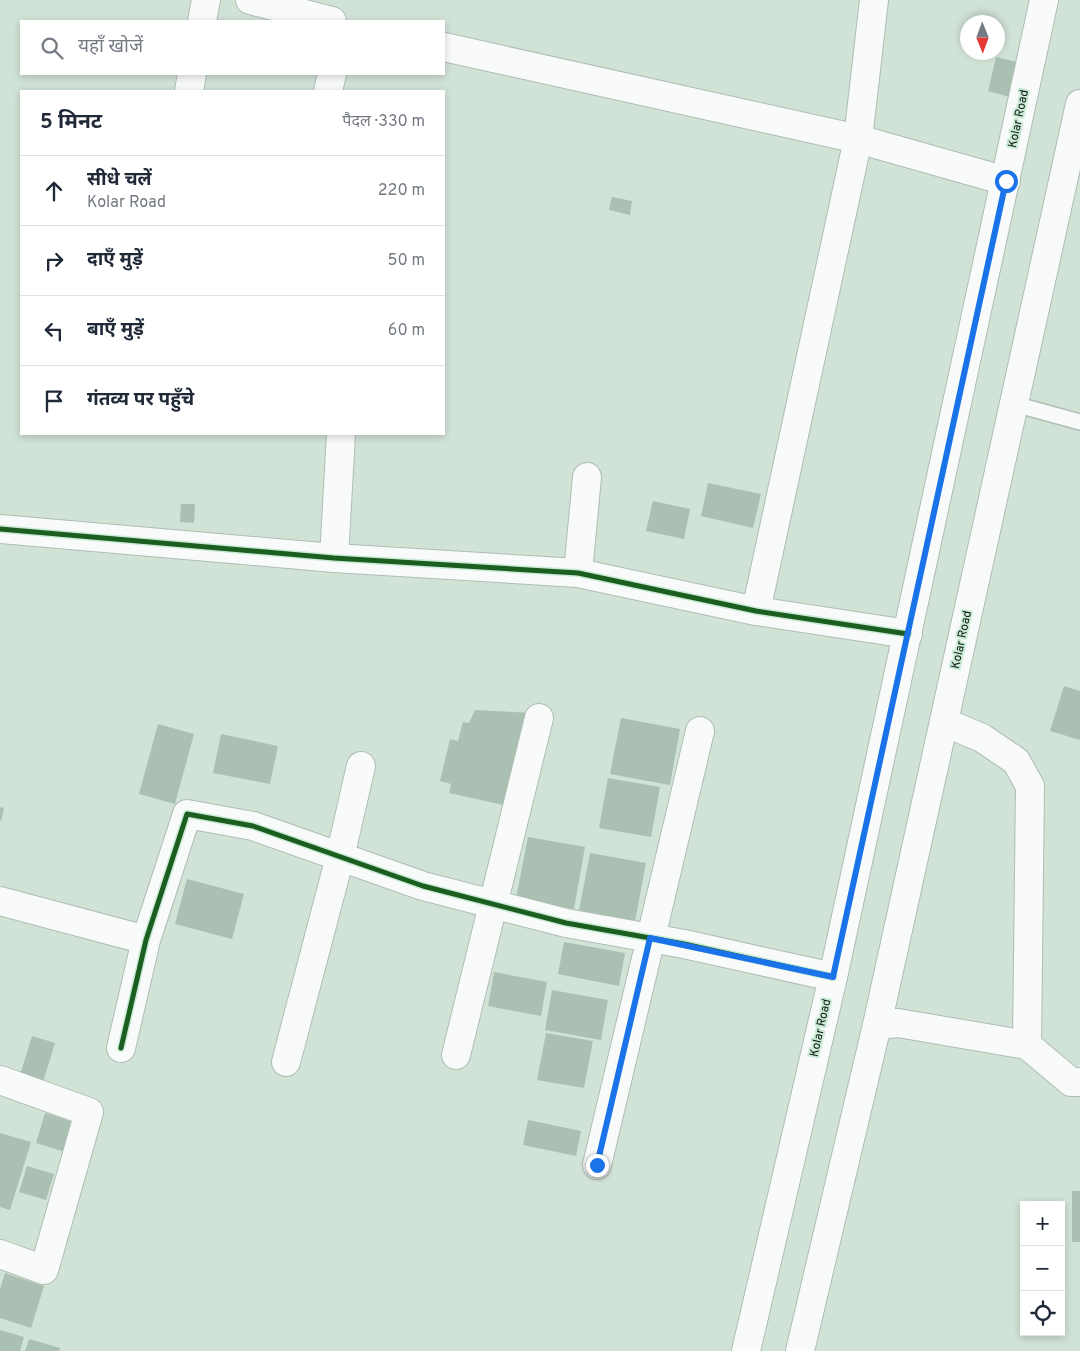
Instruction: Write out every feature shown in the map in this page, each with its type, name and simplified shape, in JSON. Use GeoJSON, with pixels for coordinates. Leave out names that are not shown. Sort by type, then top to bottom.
{"type":"FeatureCollection","features":[{"type":"Feature","properties":{"kind":"street"},"geometry":{"type":"LineString","coordinates":[[202,20],[206,0]]}},
{"type":"Feature","properties":{"kind":"street"},"geometry":{"type":"LineString","coordinates":[[250,0],[328,20]]}},
{"type":"Feature","properties":{"kind":"street"},"geometry":{"type":"LineString","coordinates":[[756,611],[858,139],[874,0]]}},
{"type":"Feature","properties":{"kind":"street","name":"Kolar Road"},"geometry":{"type":"LineString","coordinates":[[746,1351],[833,977],[1044,0]]}},
{"type":"Feature","properties":{"kind":"street"},"geometry":{"type":"LineString","coordinates":[[445,47],[858,139],[1006,181]]}},
{"type":"Feature","properties":{"kind":"street"},"geometry":{"type":"LineString","coordinates":[[188,90],[192,75]]}},
{"type":"Feature","properties":{"kind":"street"},"geometry":{"type":"LineString","coordinates":[[328,90],[332,75]]}},
{"type":"Feature","properties":{"kind":"street","name":"Kolar Road"},"geometry":{"type":"LineString","coordinates":[[800,1351],[877,1025],[1080,104]]}},
{"type":"Feature","properties":{"kind":"street"},"geometry":{"type":"LineString","coordinates":[[334,558],[341,435]]}},
{"type":"Feature","properties":{"kind":"street"},"geometry":{"type":"LineString","coordinates":[[578,573],[587,477]]}},
{"type":"Feature","properties":{"kind":"street"},"geometry":{"type":"LineString","coordinates":[[0,528],[334,558],[578,573],[756,611],[908,634]]}},
{"type":"Feature","properties":{"kind":"street"},"geometry":{"type":"LineString","coordinates":[[456,1055],[539,718]]}},
{"type":"Feature","properties":{"kind":"street"},"geometry":{"type":"LineString","coordinates":[[944,722],[982,738],[1016,761],[1030,786],[1028,1045]]}},
{"type":"Feature","properties":{"kind":"street"},"geometry":{"type":"LineString","coordinates":[[597,1165],[700,731]]}},
{"type":"Feature","properties":{"kind":"street"},"geometry":{"type":"LineString","coordinates":[[286,1062],[362,766]]}},
{"type":"Feature","properties":{"kind":"street"},"geometry":{"type":"LineString","coordinates":[[121,1048],[146,940],[187,814],[253,826],[423,886],[566,923],[650,938],[833,977]]}},
{"type":"Feature","properties":{"kind":"street"},"geometry":{"type":"LineString","coordinates":[[0,901],[146,940]]}},
{"type":"Feature","properties":{"kind":"street"},"geometry":{"type":"LineString","coordinates":[[877,1025],[898,1023],[1028,1045],[1071,1082],[1080,1082]]}},
{"type":"Feature","properties":{"kind":"street"},"geometry":{"type":"LineString","coordinates":[[0,1254],[44,1270],[89,1112],[2,1086]]}},
{"type":"Feature","properties":{"kind":"lane"},"geometry":{"type":"LineString","coordinates":[[1014,404],[1080,422]]}},
{"type":"Feature","properties":{"kind":"building"},"geometry":{"type":"Polygon","coordinates":[[[1005,59],[1029,65],[1021,100],[988,91],[995,60],[1005,59]]]}},
{"type":"Feature","properties":{"kind":"building"},"geometry":{"type":"Polygon","coordinates":[[[612,197],[632,201],[630,215],[609,210],[612,197]]]}},
{"type":"Feature","properties":{"kind":"building"},"geometry":{"type":"Polygon","coordinates":[[[708,483],[761,494],[753,528],[701,516],[708,483]]]}},
{"type":"Feature","properties":{"kind":"building"},"geometry":{"type":"Polygon","coordinates":[[[653,501],[690,509],[684,539],[646,531],[653,501]]]}},
{"type":"Feature","properties":{"kind":"building"},"geometry":{"type":"Polygon","coordinates":[[[181,504],[195,504],[194,523],[180,522],[181,504]]]}},
{"type":"Feature","properties":{"kind":"building"},"geometry":{"type":"Polygon","coordinates":[[[1064,686],[1080,691],[1080,740],[1050,731],[1064,686]]]}},
{"type":"Feature","properties":{"kind":"building"},"geometry":{"type":"Polygon","coordinates":[[[475,710],[533,713],[512,807],[449,793],[451,784],[440,781],[450,739],[458,741],[463,722],[469,723],[475,710]]]}},
{"type":"Feature","properties":{"kind":"building"},"geometry":{"type":"Polygon","coordinates":[[[621,718],[680,729],[670,785],[610,774],[621,718]]]}},
{"type":"Feature","properties":{"kind":"building"},"geometry":{"type":"Polygon","coordinates":[[[158,724],[194,734],[175,804],[139,794],[158,724]]]}},
{"type":"Feature","properties":{"kind":"building"},"geometry":{"type":"Polygon","coordinates":[[[221,734],[278,746],[270,784],[213,773],[221,734]]]}},
{"type":"Feature","properties":{"kind":"building"},"geometry":{"type":"Polygon","coordinates":[[[608,778],[660,787],[651,837],[599,828],[608,778]]]}},
{"type":"Feature","properties":{"kind":"building"},"geometry":{"type":"Polygon","coordinates":[[[0,807],[4,808],[1,821],[0,821],[0,807]]]}},
{"type":"Feature","properties":{"kind":"building"},"geometry":{"type":"Polygon","coordinates":[[[528,837],[585,847],[574,909],[516,898],[528,837]]]}},
{"type":"Feature","properties":{"kind":"building"},"geometry":{"type":"Polygon","coordinates":[[[590,853],[646,863],[634,927],[578,916],[590,853]]]}},
{"type":"Feature","properties":{"kind":"building"},"geometry":{"type":"Polygon","coordinates":[[[187,879],[244,894],[232,939],[175,924],[187,879]]]}},
{"type":"Feature","properties":{"kind":"building"},"geometry":{"type":"Polygon","coordinates":[[[564,942],[625,953],[619,986],[558,974],[564,942]]]}},
{"type":"Feature","properties":{"kind":"building"},"geometry":{"type":"Polygon","coordinates":[[[494,972],[547,982],[541,1016],[488,1006],[494,972]]]}},
{"type":"Feature","properties":{"kind":"building"},"geometry":{"type":"Polygon","coordinates":[[[552,990],[608,1000],[601,1040],[545,1030],[552,990]]]}},
{"type":"Feature","properties":{"kind":"building"},"geometry":{"type":"Polygon","coordinates":[[[546,1033],[593,1041],[584,1088],[537,1080],[546,1033]]]}},
{"type":"Feature","properties":{"kind":"building"},"geometry":{"type":"Polygon","coordinates":[[[32,1036],[55,1043],[42,1085],[19,1078],[32,1036]]]}},
{"type":"Feature","properties":{"kind":"building"},"geometry":{"type":"Polygon","coordinates":[[[45,1113],[77,1123],[68,1153],[36,1143],[45,1113]]]}},
{"type":"Feature","properties":{"kind":"building"},"geometry":{"type":"Polygon","coordinates":[[[528,1120],[581,1131],[576,1156],[523,1145],[528,1120]]]}},
{"type":"Feature","properties":{"kind":"building"},"geometry":{"type":"Polygon","coordinates":[[[0,1133],[31,1142],[10,1210],[0,1207],[0,1133]]]}},
{"type":"Feature","properties":{"kind":"building"},"geometry":{"type":"Polygon","coordinates":[[[27,1166],[54,1174],[46,1200],[19,1192],[27,1166]]]}},
{"type":"Feature","properties":{"kind":"building"},"geometry":{"type":"Polygon","coordinates":[[[1072,1191],[1080,1191],[1080,1242],[1072,1242],[1072,1191]]]}},
{"type":"Feature","properties":{"kind":"building"},"geometry":{"type":"Polygon","coordinates":[[[5,1273],[44,1286],[31,1328],[0,1318],[0,1289],[5,1273]]]}},
{"type":"Feature","properties":{"kind":"building"},"geometry":{"type":"Polygon","coordinates":[[[0,1330],[24,1337],[20,1351],[0,1351],[0,1330]]]}},
{"type":"Feature","properties":{"kind":"building"},"geometry":{"type":"Polygon","coordinates":[[[29,1339],[60,1348],[59,1351],[25,1351],[29,1339]]]}},
{"type":"Feature","properties":{"kind":"cycle path"},"geometry":{"type":"LineString","coordinates":[[0,529],[334,558],[578,573],[756,611],[908,634]]}},
{"type":"Feature","properties":{"kind":"cycle path"},"geometry":{"type":"LineString","coordinates":[[121,1048],[146,940],[187,814],[253,826],[423,886],[566,923],[684,944],[833,977]]}},
{"type":"Feature","properties":{"kind":"route"},"geometry":{"type":"LineString","coordinates":[[597,1165],[650,938],[833,977],[1006,181]]}}]}
